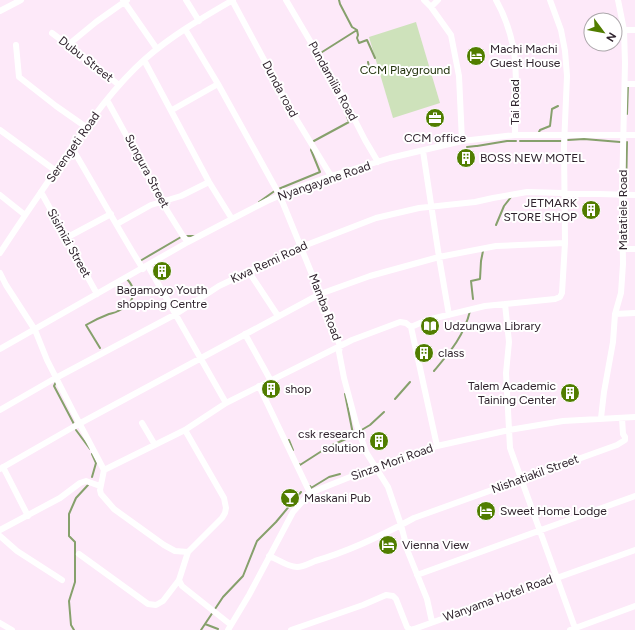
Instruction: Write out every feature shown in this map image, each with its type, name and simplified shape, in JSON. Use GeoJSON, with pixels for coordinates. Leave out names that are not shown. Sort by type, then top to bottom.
{"type":"FeatureCollection","features":[{"type":"Feature","properties":{"kind":"street"},"geometry":{"type":"LineString","coordinates":[[0,11],[13,2],[21,0]]}},
{"type":"Feature","properties":{"kind":"street"},"geometry":{"type":"LineString","coordinates":[[186,0],[199,20]]}},
{"type":"Feature","properties":{"kind":"street","name":"Serengeti Road"},"geometry":{"type":"LineString","coordinates":[[0,253],[86,128],[119,85],[157,49],[185,29],[232,0]]}},
{"type":"Feature","properties":{"kind":"street","name":"Dunda road"},"geometry":{"type":"LineString","coordinates":[[232,0],[292,112],[331,176]]}},
{"type":"Feature","properties":{"kind":"street","name":"Pundamilia Road"},"geometry":{"type":"LineString","coordinates":[[286,0],[343,96],[378,162]]}},
{"type":"Feature","properties":{"kind":"street"},"geometry":{"type":"LineString","coordinates":[[424,0],[431,7],[451,35],[459,76],[462,142]]}},
{"type":"Feature","properties":{"kind":"street"},"geometry":{"type":"LineString","coordinates":[[431,7],[438,0]]}},
{"type":"Feature","properties":{"kind":"street","name":"Tai Road"},"geometry":{"type":"LineString","coordinates":[[496,0],[508,29],[514,52],[515,136]]}},
{"type":"Feature","properties":{"kind":"street"},"geometry":{"type":"LineString","coordinates":[[411,327],[427,320],[485,306],[556,299],[563,291],[565,243],[564,145],[567,76],[565,51],[561,30],[550,0]]}},
{"type":"Feature","properties":{"kind":"street","name":"Matatiele Road"},"geometry":{"type":"LineString","coordinates":[[601,418],[613,342],[615,314],[623,279],[622,194],[625,84],[624,30],[618,0]]}},
{"type":"Feature","properties":{"kind":"street"},"geometry":{"type":"LineString","coordinates":[[68,45],[125,1],[157,49]]}},
{"type":"Feature","properties":{"kind":"street","name":"Mamba Road"},"geometry":{"type":"LineString","coordinates":[[185,29],[218,84],[280,196],[340,346],[339,352],[344,378],[356,423],[366,452],[388,488],[401,525],[408,552],[426,599],[432,622]]}},
{"type":"Feature","properties":{"kind":"street"},"geometry":{"type":"LineString","coordinates":[[624,30],[635,30]]}},
{"type":"Feature","properties":{"kind":"street","name":"Dubu Street"},"geometry":{"type":"LineString","coordinates":[[52,33],[119,85]]}},
{"type":"Feature","properties":{"kind":"street"},"geometry":{"type":"LineString","coordinates":[[16,45],[18,77],[86,128]]}},
{"type":"Feature","properties":{"kind":"street"},"geometry":{"type":"LineString","coordinates":[[144,60],[172,110],[209,182],[232,219]]}},
{"type":"Feature","properties":{"kind":"street"},"geometry":{"type":"LineString","coordinates":[[172,110],[218,84]]}},
{"type":"Feature","properties":{"kind":"street"},"geometry":{"type":"LineString","coordinates":[[625,84],[635,84]]}},
{"type":"Feature","properties":{"kind":"street","name":"Sungura Street"},"geometry":{"type":"LineString","coordinates":[[107,100],[163,201],[188,242]]}},
{"type":"Feature","properties":{"kind":"street"},"geometry":{"type":"LineString","coordinates":[[0,130],[56,171]]}},
{"type":"Feature","properties":{"kind":"street","name":"Nyangayane Road"},"geometry":{"type":"LineString","coordinates":[[0,349],[188,242],[232,219],[267,201],[331,176],[378,162],[462,142],[515,136],[565,134],[635,135]]}},
{"type":"Feature","properties":{"kind":"street"},"geometry":{"type":"LineString","coordinates":[[72,148],[117,224],[125,241],[146,267],[176,314],[226,403]]}},
{"type":"Feature","properties":{"kind":"street"},"geometry":{"type":"LineString","coordinates":[[423,151],[449,315]]}},
{"type":"Feature","properties":{"kind":"street"},"geometry":{"type":"LineString","coordinates":[[117,224],[152,205],[181,196],[209,182]]}},
{"type":"Feature","properties":{"kind":"street","name":"Sisimizi Street"},"geometry":{"type":"LineString","coordinates":[[41,192],[97,294]]}},
{"type":"Feature","properties":{"kind":"street","name":"Kwa Remi Road"},"geometry":{"type":"LineString","coordinates":[[0,410],[176,314],[219,286],[301,247],[376,218],[410,209],[475,202],[526,192],[635,195]]}},
{"type":"Feature","properties":{"kind":"street"},"geometry":{"type":"LineString","coordinates":[[0,195],[25,215]]}},
{"type":"Feature","properties":{"kind":"street"},"geometry":{"type":"LineString","coordinates":[[66,238],[111,214]]}},
{"type":"Feature","properties":{"kind":"street"},"geometry":{"type":"LineString","coordinates":[[28,516],[1,468],[200,358],[320,294],[375,274],[439,257],[496,246],[565,243]]}},
{"type":"Feature","properties":{"kind":"street"},"geometry":{"type":"LineString","coordinates":[[623,249],[635,249]]}},
{"type":"Feature","properties":{"kind":"street"},"geometry":{"type":"LineString","coordinates":[[249,272],[278,316]]}},
{"type":"Feature","properties":{"kind":"street"},"geometry":{"type":"LineString","coordinates":[[0,273],[3,286],[35,330],[79,424],[104,470],[103,479],[100,486],[101,494],[114,509],[164,545],[175,551],[188,552]]}},
{"type":"Feature","properties":{"kind":"street"},"geometry":{"type":"LineString","coordinates":[[505,304],[509,342],[506,373],[510,448],[557,577],[573,629],[635,606]]}},
{"type":"Feature","properties":{"kind":"street"},"geometry":{"type":"LineString","coordinates":[[615,314],[635,313]]}},
{"type":"Feature","properties":{"kind":"street"},"geometry":{"type":"LineString","coordinates":[[104,470],[185,430],[226,403],[259,386],[352,340],[400,322],[406,323],[411,327],[437,446]]}},
{"type":"Feature","properties":{"kind":"street"},"geometry":{"type":"LineString","coordinates":[[245,334],[271,381]]}},
{"type":"Feature","properties":{"kind":"street"},"geometry":{"type":"LineString","coordinates":[[259,386],[310,493]]}},
{"type":"Feature","properties":{"kind":"street","name":"Sinza Mori Road"},"geometry":{"type":"LineString","coordinates":[[230,628],[293,512],[310,493],[375,467],[437,446],[509,430],[563,421],[635,417]]}},
{"type":"Feature","properties":{"kind":"street","name":"Nishatiakil Street"},"geometry":{"type":"LineString","coordinates":[[269,556],[276,558],[284,564],[298,567],[329,558],[385,534],[414,518],[620,444],[625,440],[622,418]]}},
{"type":"Feature","properties":{"kind":"street"},"geometry":{"type":"LineString","coordinates":[[142,423],[155,445]]}},
{"type":"Feature","properties":{"kind":"street"},"geometry":{"type":"LineString","coordinates":[[79,554],[148,604],[156,605],[163,602],[179,580],[188,552],[222,518],[226,508],[224,498],[185,430]]}},
{"type":"Feature","properties":{"kind":"street"},"geometry":{"type":"LineString","coordinates":[[0,530],[60,498],[83,482],[100,486]]}},
{"type":"Feature","properties":{"kind":"street"},"geometry":{"type":"LineString","coordinates":[[417,575],[635,496]]}},
{"type":"Feature","properties":{"kind":"street"},"geometry":{"type":"LineString","coordinates":[[0,536],[17,551],[62,580]]}},
{"type":"Feature","properties":{"kind":"street","name":"Wanyama Hotel Road"},"geometry":{"type":"LineString","coordinates":[[291,630],[356,608],[388,594],[396,599],[407,627],[410,630],[416,629],[635,550]]}},
{"type":"Feature","properties":{"kind":"street"},"geometry":{"type":"LineString","coordinates":[[179,580],[182,586],[230,628]]}},
{"type":"Feature","properties":{"kind":"street"},"geometry":{"type":"LineString","coordinates":[[0,623],[12,630]]}},
{"type":"Feature","properties":{"kind":"green space","name":"CCM Playground"},"geometry":{"type":"Polygon","coordinates":[[[416,22],[440,103],[393,118],[369,37],[416,22]]]}},
{"type":"Feature","properties":{"kind":"waterway"},"geometry":{"type":"LineString","coordinates":[[339,0],[352,27],[357,30]]}},
{"type":"Feature","properties":{"kind":"waterway"},"geometry":{"type":"LineString","coordinates":[[319,54],[357,30],[357,38],[359,43],[367,40],[375,58]]}},
{"type":"Feature","properties":{"kind":"waterway"},"geometry":{"type":"LineString","coordinates":[[368,62],[369,67]]}},
{"type":"Feature","properties":{"kind":"waterway"},"geometry":{"type":"LineString","coordinates":[[627,114],[628,85]]}},
{"type":"Feature","properties":{"kind":"waterway"},"geometry":{"type":"LineString","coordinates":[[312,142],[349,122],[340,98]]}},
{"type":"Feature","properties":{"kind":"waterway"},"geometry":{"type":"LineString","coordinates":[[538,134],[540,130],[550,126],[552,109],[558,106]]}},
{"type":"Feature","properties":{"kind":"waterway"},"geometry":{"type":"LineString","coordinates":[[568,140],[584,139],[620,142]]}},
{"type":"Feature","properties":{"kind":"waterway"},"geometry":{"type":"LineString","coordinates":[[477,146],[516,141]]}},
{"type":"Feature","properties":{"kind":"waterway"},"geometry":{"type":"LineString","coordinates":[[520,141],[561,141]]}},
{"type":"Feature","properties":{"kind":"waterway"},"geometry":{"type":"LineString","coordinates":[[626,192],[627,142]]}},
{"type":"Feature","properties":{"kind":"waterway"},"geometry":{"type":"LineString","coordinates":[[467,147],[476,146]]}},
{"type":"Feature","properties":{"kind":"waterway"},"geometry":{"type":"LineString","coordinates":[[259,202],[276,190],[320,172],[311,150],[312,148]]}},
{"type":"Feature","properties":{"kind":"waterway"},"geometry":{"type":"LineString","coordinates":[[496,225],[504,206],[511,197]]}},
{"type":"Feature","properties":{"kind":"waterway"},"geometry":{"type":"LineString","coordinates":[[185,236],[195,236]]}},
{"type":"Feature","properties":{"kind":"waterway"},"geometry":{"type":"LineString","coordinates":[[140,261],[181,237]]}},
{"type":"Feature","properties":{"kind":"waterway"},"geometry":{"type":"LineString","coordinates":[[473,299],[471,281],[480,279],[483,251]]}},
{"type":"Feature","properties":{"kind":"waterway"},"geometry":{"type":"LineString","coordinates":[[100,348],[86,325],[103,316],[117,312],[131,301],[133,297],[133,288],[127,279]]}},
{"type":"Feature","properties":{"kind":"waterway"},"geometry":{"type":"LineString","coordinates":[[434,371],[460,336],[470,311]]}},
{"type":"Feature","properties":{"kind":"waterway"},"geometry":{"type":"LineString","coordinates":[[56,382],[54,386],[75,426]]}},
{"type":"Feature","properties":{"kind":"waterway"},"geometry":{"type":"LineString","coordinates":[[395,399],[410,382]]}},
{"type":"Feature","properties":{"kind":"waterway"},"geometry":{"type":"LineString","coordinates":[[345,394],[353,434]]}},
{"type":"Feature","properties":{"kind":"waterway"},"geometry":{"type":"LineString","coordinates":[[299,464],[300,465],[328,447],[348,438],[370,425],[384,412]]}},
{"type":"Feature","properties":{"kind":"waterway"},"geometry":{"type":"LineString","coordinates":[[76,430],[90,449]]}},
{"type":"Feature","properties":{"kind":"waterway"},"geometry":{"type":"LineString","coordinates":[[289,440],[293,450]]}},
{"type":"Feature","properties":{"kind":"waterway"},"geometry":{"type":"LineString","coordinates":[[92,454],[96,463],[92,477]]}},
{"type":"Feature","properties":{"kind":"waterway"},"geometry":{"type":"LineString","coordinates":[[310,486],[311,488],[329,477],[340,474]]}},
{"type":"Feature","properties":{"kind":"waterway"},"geometry":{"type":"LineString","coordinates":[[74,630],[71,625],[69,601],[75,582],[75,542],[69,536],[69,514],[76,498],[88,485]]}},
{"type":"Feature","properties":{"kind":"waterway"},"geometry":{"type":"LineString","coordinates":[[201,630],[223,597],[243,576],[257,541],[276,522],[301,492]]}},
{"type":"Feature","properties":{"kind":"waterway"},"geometry":{"type":"LineString","coordinates":[[205,624],[218,629]]}},
{"type":"Feature","properties":{"kind":"place","name":"Machi Machi Guest House"},"geometry":{"type":"Point","coordinates":[476,56]}},
{"type":"Feature","properties":{"kind":"place","name":"CCM office"},"geometry":{"type":"Point","coordinates":[435,118]}},
{"type":"Feature","properties":{"kind":"place","name":"BOSS NEW MOTEL"},"geometry":{"type":"Point","coordinates":[466,158]}},
{"type":"Feature","properties":{"kind":"place","name":"JETMARK STORE SHOP"},"geometry":{"type":"Point","coordinates":[591,210]}},
{"type":"Feature","properties":{"kind":"place","name":"Bagamoyo Youth shopping Centre"},"geometry":{"type":"Point","coordinates":[162,271]}},
{"type":"Feature","properties":{"kind":"place","name":"Udzungwa Library"},"geometry":{"type":"Point","coordinates":[430,326]}},
{"type":"Feature","properties":{"kind":"place","name":"class"},"geometry":{"type":"Point","coordinates":[424,353]}},
{"type":"Feature","properties":{"kind":"place","name":"shop"},"geometry":{"type":"Point","coordinates":[271,389]}},
{"type":"Feature","properties":{"kind":"place","name":"Talem Academic Taining Center"},"geometry":{"type":"Point","coordinates":[570,393]}},
{"type":"Feature","properties":{"kind":"place","name":"csk research solution"},"geometry":{"type":"Point","coordinates":[379,441]}},
{"type":"Feature","properties":{"kind":"place","name":"Maskani Pub"},"geometry":{"type":"Point","coordinates":[290,498]}},
{"type":"Feature","properties":{"kind":"place","name":"Sweet Home Lodge"},"geometry":{"type":"Point","coordinates":[486,511]}},
{"type":"Feature","properties":{"kind":"place","name":"Vienna View"},"geometry":{"type":"Point","coordinates":[388,545]}}]}
